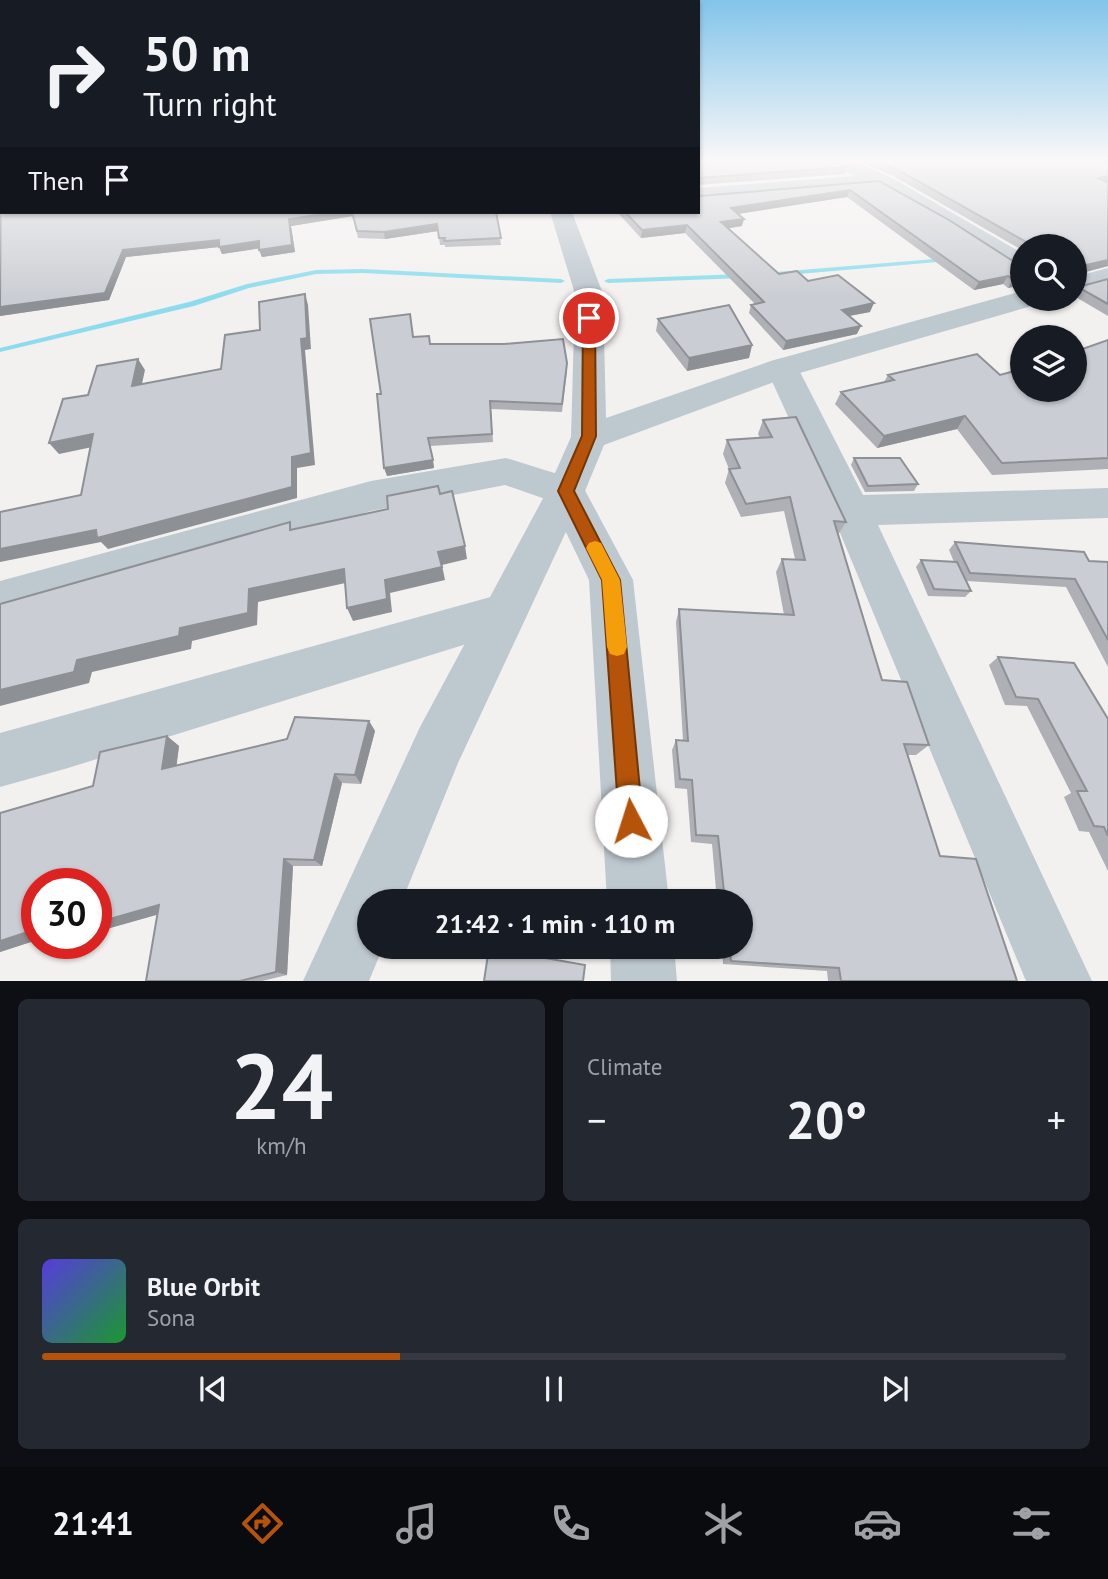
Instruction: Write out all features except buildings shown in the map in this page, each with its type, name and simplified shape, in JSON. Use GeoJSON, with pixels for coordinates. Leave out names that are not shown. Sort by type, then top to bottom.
{"type":"FeatureCollection","features":[{"type":"Feature","properties":{"kind":"street"},"geometry":{"type":"LineString","coordinates":[[932,207],[1010,256]]}},
{"type":"Feature","properties":{"kind":"street"},"geometry":{"type":"LineString","coordinates":[[376,889],[439,746],[566,491],[589,436],[589,294],[562,214]]}},
{"type":"Feature","properties":{"kind":"street"},"geometry":{"type":"LineString","coordinates":[[1087,282],[1108,276]]}},
{"type":"Feature","properties":{"kind":"street"},"geometry":{"type":"LineString","coordinates":[[589,436],[782,368],[1010,303]]}},
{"type":"Feature","properties":{"kind":"street"},"geometry":{"type":"LineString","coordinates":[[782,368],[851,511],[1059,981]]}},
{"type":"Feature","properties":{"kind":"street"},"geometry":{"type":"LineString","coordinates":[[0,600],[371,496],[506,471],[566,491],[611,580],[637,889]]}},
{"type":"Feature","properties":{"kind":"street"},"geometry":{"type":"LineString","coordinates":[[851,511],[1108,503]]}},
{"type":"Feature","properties":{"kind":"street"},"geometry":{"type":"LineString","coordinates":[[0,760],[505,613]]}},
{"type":"Feature","properties":{"kind":"street"},"geometry":{"type":"LineString","coordinates":[[336,981],[357,933]]}},
{"type":"Feature","properties":{"kind":"street"},"geometry":{"type":"LineString","coordinates":[[643,959],[644,981]]}},
{"type":"Feature","properties":{"kind":"waterway"},"geometry":{"type":"LineString","coordinates":[[764,275],[947,260]]}},
{"type":"Feature","properties":{"kind":"waterway"},"geometry":{"type":"LineString","coordinates":[[0,350],[191,304],[247,286],[316,272],[363,271],[561,281]]}},
{"type":"Feature","properties":{"kind":"waterway"},"geometry":{"type":"LineString","coordinates":[[608,281],[741,276]]}},
{"type":"Feature","properties":{"kind":"slow traffic"},"geometry":{"type":"LineString","coordinates":[[595,548],[611,580],[617,647]]}},
{"type":"Feature","properties":{"kind":"route"},"geometry":{"type":"LineString","coordinates":[[589,318],[589,436],[566,491],[611,580],[631,821]]}}]}
